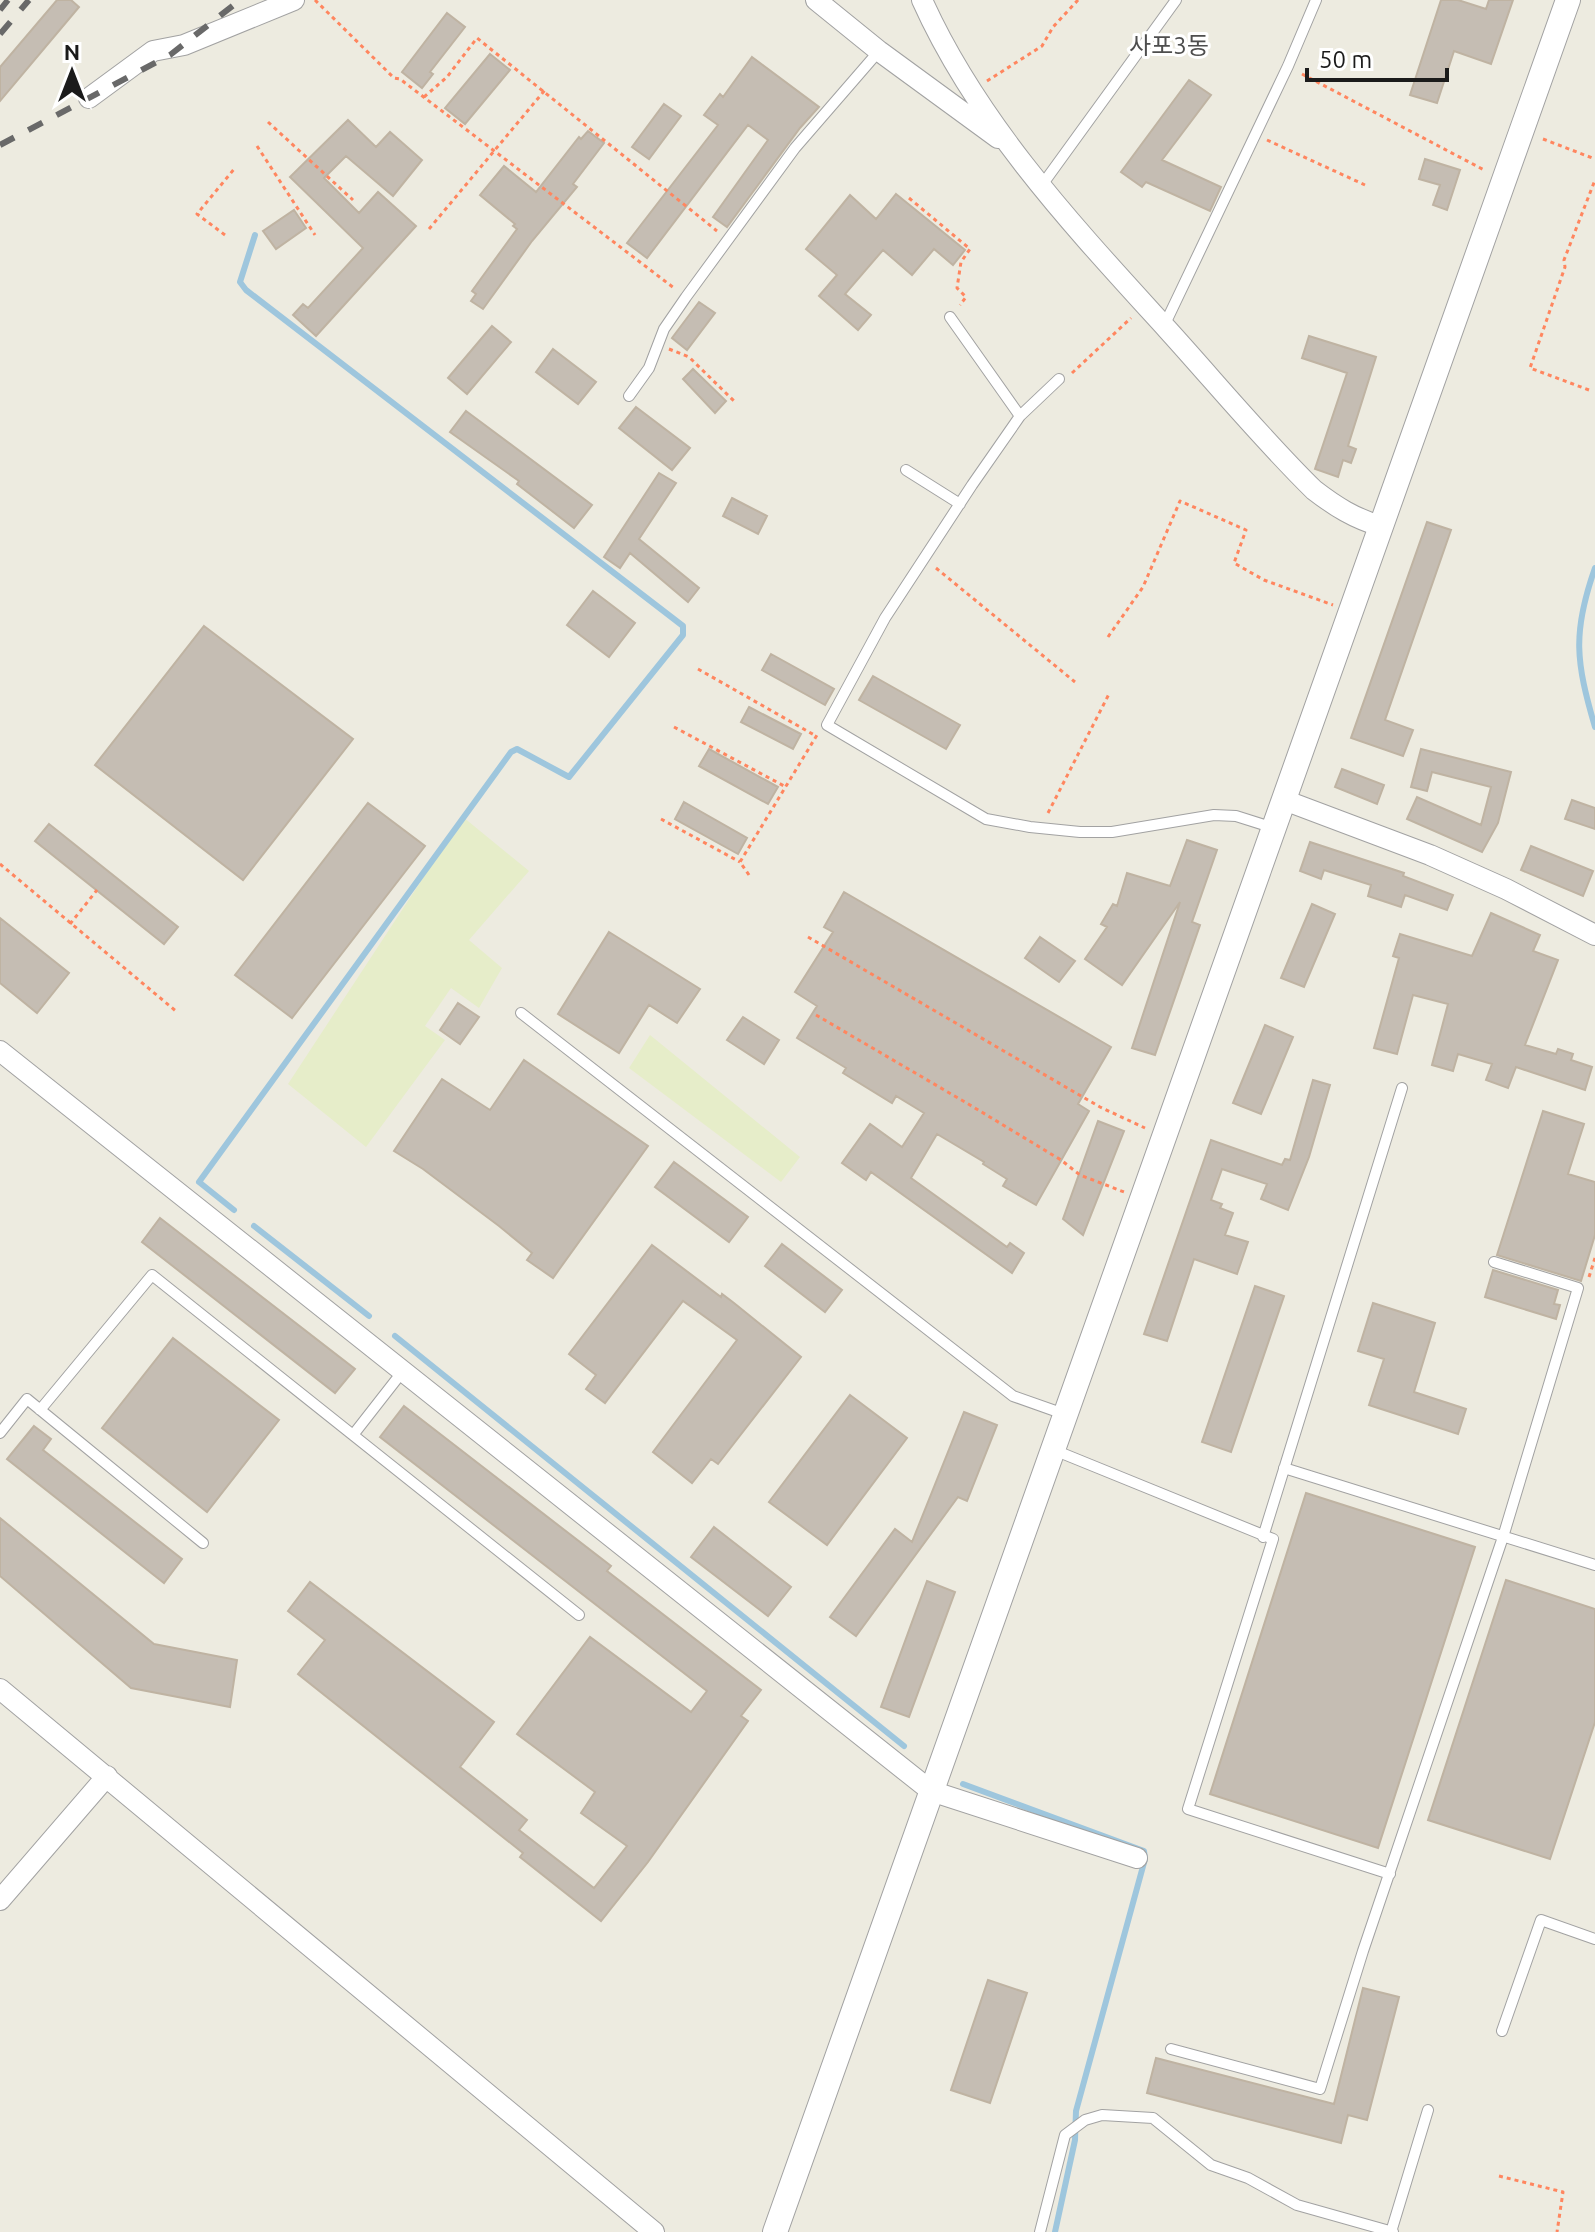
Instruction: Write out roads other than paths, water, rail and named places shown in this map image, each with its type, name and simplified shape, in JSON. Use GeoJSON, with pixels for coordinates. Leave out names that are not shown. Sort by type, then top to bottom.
{"type":"FeatureCollection","features":[{"type":"Feature","properties":{"kind":"street"},"geometry":{"type":"LineString","coordinates":[[89,98],[153,51],[184,45],[294,0]]}},
{"type":"Feature","properties":{"kind":"street"},"geometry":{"type":"LineString","coordinates":[[816,0],[879,51],[1012,149]]}},
{"type":"Feature","properties":{"kind":"street"},"geometry":{"type":"LineString","coordinates":[[775,2232],[1568,0]]}},
{"type":"Feature","properties":{"kind":"street"},"geometry":{"type":"LineString","coordinates":[[926,3],[972,90],[1012,149],[1146,307],[1314,490],[1341,511],[1380,526]]}},
{"type":"Feature","properties":{"kind":"street"},"geometry":{"type":"LineString","coordinates":[[1284,800],[1430,855],[1506,889],[1595,935]]}},
{"type":"Feature","properties":{"kind":"street"},"geometry":{"type":"LineString","coordinates":[[0,1051],[9,1055],[931,1791],[1137,1858]]}},
{"type":"Feature","properties":{"kind":"street"},"geometry":{"type":"LineString","coordinates":[[0,1689],[654,2232]]}},
{"type":"Feature","properties":{"kind":"street"},"geometry":{"type":"LineString","coordinates":[[0,1900],[107,1776]]}},
{"type":"Feature","properties":{"kind":"lane"},"geometry":{"type":"LineString","coordinates":[[1042,185],[1176,0]]}},
{"type":"Feature","properties":{"kind":"lane"},"geometry":{"type":"LineString","coordinates":[[1164,326],[1288,66],[1316,0]]}},
{"type":"Feature","properties":{"kind":"lane"},"geometry":{"type":"LineString","coordinates":[[629,396],[649,368],[664,329],[686,297],[795,148],[879,51]]}},
{"type":"Feature","properties":{"kind":"lane"},"geometry":{"type":"LineString","coordinates":[[950,317],[1020,416]]}},
{"type":"Feature","properties":{"kind":"lane"},"geometry":{"type":"LineString","coordinates":[[1059,379],[1020,416],[960,504],[885,618],[827,725],[986,819],[1040,828],[1112,832],[1214,815],[1236,816],[1274,828]]}},
{"type":"Feature","properties":{"kind":"lane"},"geometry":{"type":"LineString","coordinates":[[906,470],[960,504]]}},
{"type":"Feature","properties":{"kind":"lane"},"geometry":{"type":"LineString","coordinates":[[521,1013],[1013,1396],[1066,1414]]}},
{"type":"Feature","properties":{"kind":"lane"},"geometry":{"type":"LineString","coordinates":[[1263,1537],[1402,1088]]}},
{"type":"Feature","properties":{"kind":"lane"},"geometry":{"type":"LineString","coordinates":[[1171,2049],[1320,2089],[1503,1537],[1578,1288],[1494,1262]]}},
{"type":"Feature","properties":{"kind":"lane"},"geometry":{"type":"LineString","coordinates":[[40,1410],[152,1275],[579,1615]]}},
{"type":"Feature","properties":{"kind":"lane"},"geometry":{"type":"LineString","coordinates":[[353,1435],[403,1371]]}},
{"type":"Feature","properties":{"kind":"lane"},"geometry":{"type":"LineString","coordinates":[[0,1433],[27,1399],[203,1543]]}},
{"type":"Feature","properties":{"kind":"lane"},"geometry":{"type":"LineString","coordinates":[[1054,1450],[1273,1539],[1188,1809],[1390,1874]]}},
{"type":"Feature","properties":{"kind":"lane"},"geometry":{"type":"LineString","coordinates":[[1284,1468],[1595,1565]]}},
{"type":"Feature","properties":{"kind":"lane"},"geometry":{"type":"LineString","coordinates":[[1502,2031],[1541,1920],[1595,1939]]}},
{"type":"Feature","properties":{"kind":"lane"},"geometry":{"type":"LineString","coordinates":[[1040,2232],[1065,2135],[1085,2120],[1102,2115],[1153,2118],[1211,2165],[1248,2178],[1297,2205],[1392,2232],[1428,2110]]}},
{"type":"Feature","properties":{"kind":"waterway"},"geometry":{"type":"LineString","coordinates":[[234,1210],[199,1182],[511,752],[517,749],[569,777],[683,635],[683,626],[246,290],[240,282],[255,235]]}},
{"type":"Feature","properties":{"kind":"waterway"},"geometry":{"type":"LineString","coordinates":[[1595,568],[1583,611],[1579,648],[1595,727]]}},
{"type":"Feature","properties":{"kind":"waterway"},"geometry":{"type":"LineString","coordinates":[[254,1226],[369,1316]]}},
{"type":"Feature","properties":{"kind":"waterway"},"geometry":{"type":"LineString","coordinates":[[395,1336],[904,1746]]}},
{"type":"Feature","properties":{"kind":"waterway"},"geometry":{"type":"LineString","coordinates":[[963,1784],[1144,1851],[1145,1859],[1076,2111],[1075,2140],[1055,2232]]}},
{"type":"Feature","properties":{"kind":"railway"},"geometry":{"type":"LineString","coordinates":[[0,10],[8,0]]}},
{"type":"Feature","properties":{"kind":"railway"},"geometry":{"type":"LineString","coordinates":[[0,34],[29,0]]}},
{"type":"Feature","properties":{"kind":"railway"},"geometry":{"type":"LineString","coordinates":[[0,145],[170,55],[240,0]]}},
{"type":"Feature","properties":{"kind":"district","name":"사포3동"},"geometry":{"type":"Point","coordinates":[1169,46]}}]}
